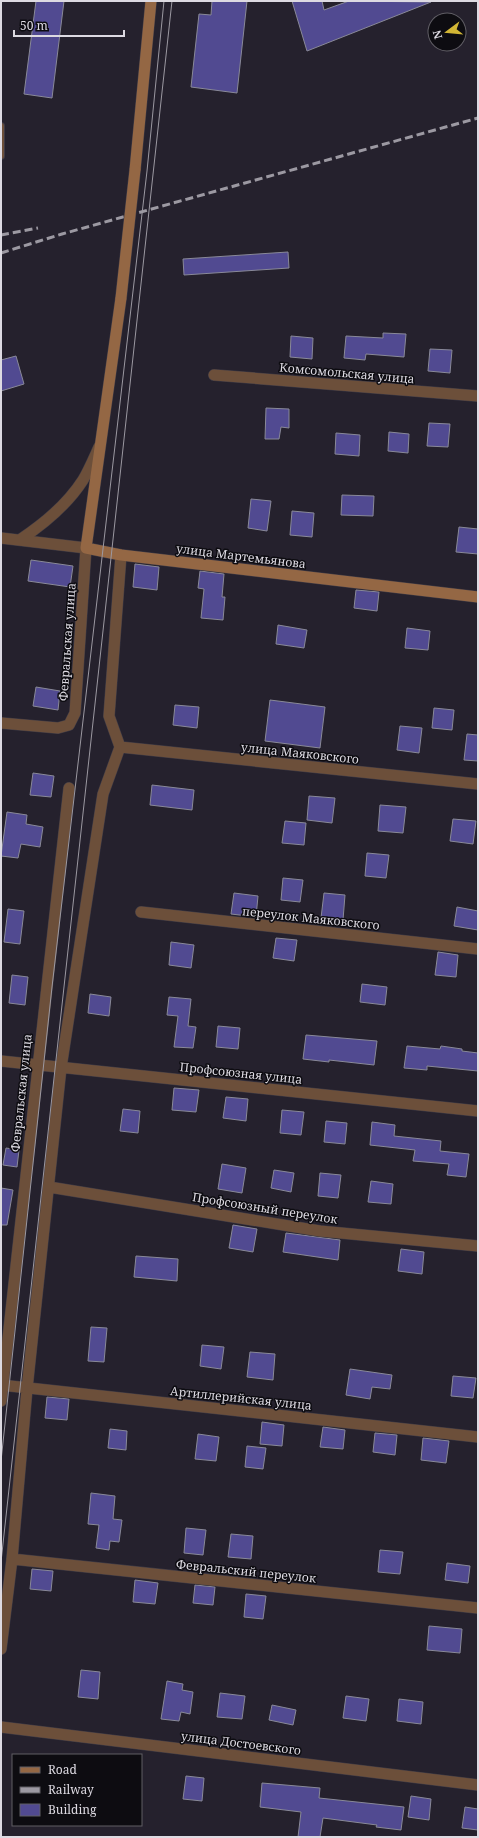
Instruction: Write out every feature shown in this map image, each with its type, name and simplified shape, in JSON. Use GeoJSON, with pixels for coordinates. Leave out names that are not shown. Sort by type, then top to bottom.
{"type":"FeatureCollection","features":[{"type":"Feature","properties":{"kind":"main road"},"geometry":{"type":"LineString","coordinates":[[86,548],[121,298],[151,1]]}},
{"type":"Feature","properties":{"kind":"main road","name":"улица Мартемьянова"},"geometry":{"type":"LineString","coordinates":[[86,548],[121,555],[478,597]]}},
{"type":"Feature","properties":{"kind":"street","name":"Комсомольская улица"},"geometry":{"type":"LineString","coordinates":[[214,375],[478,396]]}},
{"type":"Feature","properties":{"kind":"street"},"geometry":{"type":"LineString","coordinates":[[21,540],[42,526],[58,511],[82,480],[100,444]]}},
{"type":"Feature","properties":{"kind":"street","name":"улица Мартемьянова"},"geometry":{"type":"LineString","coordinates":[[1,538],[86,548]]}},
{"type":"Feature","properties":{"kind":"street","name":"Февральская улица"},"geometry":{"type":"LineString","coordinates":[[1,724],[58,728],[69,725],[75,713],[86,548]]}},
{"type":"Feature","properties":{"kind":"street"},"geometry":{"type":"LineString","coordinates":[[1,1649],[12,1560],[27,1389],[62,1068],[103,794],[120,747],[109,716],[121,555]]}},
{"type":"Feature","properties":{"kind":"street","name":"улица Маяковского"},"geometry":{"type":"LineString","coordinates":[[120,747],[478,784]]}},
{"type":"Feature","properties":{"kind":"street","name":"Февральская улица"},"geometry":{"type":"LineString","coordinates":[[1,1401],[37,1065],[69,788]]}},
{"type":"Feature","properties":{"kind":"street","name":"переулок Маяковского"},"geometry":{"type":"LineString","coordinates":[[141,912],[478,949]]}},
{"type":"Feature","properties":{"kind":"street","name":"Профсоюзная улица"},"geometry":{"type":"LineString","coordinates":[[1,1061],[478,1111]]}},
{"type":"Feature","properties":{"kind":"street","name":"Профсоюзный переулок"},"geometry":{"type":"LineString","coordinates":[[49,1187],[320,1231],[478,1246]]}},
{"type":"Feature","properties":{"kind":"street","name":"Артиллерийская улица"},"geometry":{"type":"LineString","coordinates":[[2,1385],[27,1389],[478,1437]]}},
{"type":"Feature","properties":{"kind":"street","name":"Февральский переулок"},"geometry":{"type":"LineString","coordinates":[[12,1560],[478,1608]]}},
{"type":"Feature","properties":{"kind":"street","name":"улица Достоевского"},"geometry":{"type":"LineString","coordinates":[[1,1727],[478,1785]]}},
{"type":"Feature","properties":{"kind":"lane"},"geometry":{"type":"LineString","coordinates":[[1,126],[1,156]]}},
{"type":"Feature","properties":{"kind":"building"},"geometry":{"type":"Polygon","coordinates":[[[36,1],[64,1],[52,98],[24,94],[36,1]]]}},
{"type":"Feature","properties":{"kind":"building"},"geometry":{"type":"Polygon","coordinates":[[[212,1],[247,1],[237,93],[191,87],[199,14],[211,15],[212,1]]]}},
{"type":"Feature","properties":{"kind":"building"},"geometry":{"type":"Polygon","coordinates":[[[292,1],[322,1],[324,10],[349,1],[431,2],[307,51],[292,1]]]}},
{"type":"Feature","properties":{"kind":"building"},"geometry":{"type":"Polygon","coordinates":[[[288,252],[289,268],[184,275],[183,259],[288,252]]]}},
{"type":"Feature","properties":{"kind":"building"},"geometry":{"type":"Polygon","coordinates":[[[383,333],[406,334],[404,357],[366,354],[365,360],[344,358],[346,336],[383,338],[383,333]]]}},
{"type":"Feature","properties":{"kind":"building"},"geometry":{"type":"Polygon","coordinates":[[[291,336],[313,338],[312,359],[290,357],[291,336]]]}},
{"type":"Feature","properties":{"kind":"building"},"geometry":{"type":"Polygon","coordinates":[[[430,349],[452,350],[450,373],[428,371],[430,349]]]}},
{"type":"Feature","properties":{"kind":"building"},"geometry":{"type":"Polygon","coordinates":[[[16,356],[24,384],[1,391],[1,360],[16,356]]]}},
{"type":"Feature","properties":{"kind":"building"},"geometry":{"type":"Polygon","coordinates":[[[266,408],[289,409],[289,428],[281,427],[279,439],[265,439],[266,408]]]}},
{"type":"Feature","properties":{"kind":"building"},"geometry":{"type":"Polygon","coordinates":[[[429,423],[450,424],[448,447],[427,446],[429,423]]]}},
{"type":"Feature","properties":{"kind":"building"},"geometry":{"type":"Polygon","coordinates":[[[389,432],[409,434],[408,453],[388,451],[389,432]]]}},
{"type":"Feature","properties":{"kind":"building"},"geometry":{"type":"Polygon","coordinates":[[[336,433],[360,435],[359,456],[335,454],[336,433]]]}},
{"type":"Feature","properties":{"kind":"building"},"geometry":{"type":"Polygon","coordinates":[[[342,495],[374,496],[373,516],[341,515],[342,495]]]}},
{"type":"Feature","properties":{"kind":"building"},"geometry":{"type":"Polygon","coordinates":[[[251,499],[271,501],[267,531],[248,528],[251,499]]]}},
{"type":"Feature","properties":{"kind":"building"},"geometry":{"type":"Polygon","coordinates":[[[292,511],[314,513],[312,537],[290,535],[292,511]]]}},
{"type":"Feature","properties":{"kind":"building"},"geometry":{"type":"Polygon","coordinates":[[[459,527],[478,529],[478,554],[456,552],[459,527]]]}},
{"type":"Feature","properties":{"kind":"building"},"geometry":{"type":"Polygon","coordinates":[[[31,560],[73,566],[70,587],[28,581],[31,560]]]}},
{"type":"Feature","properties":{"kind":"building"},"geometry":{"type":"Polygon","coordinates":[[[135,564],[159,567],[157,590],[133,587],[135,564]]]}},
{"type":"Feature","properties":{"kind":"building"},"geometry":{"type":"Polygon","coordinates":[[[200,571],[224,574],[222,597],[225,597],[223,620],[201,618],[204,589],[198,588],[200,571]]]}},
{"type":"Feature","properties":{"kind":"building"},"geometry":{"type":"Polygon","coordinates":[[[356,590],[379,592],[377,611],[354,608],[356,590]]]}},
{"type":"Feature","properties":{"kind":"building"},"geometry":{"type":"Polygon","coordinates":[[[278,625],[307,630],[304,648],[276,644],[278,625]]]}},
{"type":"Feature","properties":{"kind":"building"},"geometry":{"type":"Polygon","coordinates":[[[407,628],[430,631],[428,650],[405,648],[407,628]]]}},
{"type":"Feature","properties":{"kind":"building"},"geometry":{"type":"Polygon","coordinates":[[[36,687],[60,691],[58,710],[33,706],[36,687]]]}},
{"type":"Feature","properties":{"kind":"building"},"geometry":{"type":"Polygon","coordinates":[[[270,700],[325,707],[320,748],[265,741],[270,700]]]}},
{"type":"Feature","properties":{"kind":"building"},"geometry":{"type":"Polygon","coordinates":[[[175,705],[199,707],[197,728],[173,725],[175,705]]]}},
{"type":"Feature","properties":{"kind":"building"},"geometry":{"type":"Polygon","coordinates":[[[434,708],[454,710],[452,730],[432,728],[434,708]]]}},
{"type":"Feature","properties":{"kind":"building"},"geometry":{"type":"Polygon","coordinates":[[[400,726],[422,728],[419,753],[397,750],[400,726]]]}},
{"type":"Feature","properties":{"kind":"building"},"geometry":{"type":"Polygon","coordinates":[[[467,734],[478,735],[478,761],[464,760],[467,734]]]}},
{"type":"Feature","properties":{"kind":"building"},"geometry":{"type":"Polygon","coordinates":[[[33,773],[54,776],[51,797],[30,795],[33,773]]]}},
{"type":"Feature","properties":{"kind":"building"},"geometry":{"type":"Polygon","coordinates":[[[152,785],[194,790],[192,810],[150,805],[152,785]]]}},
{"type":"Feature","properties":{"kind":"building"},"geometry":{"type":"Polygon","coordinates":[[[309,796],[335,798],[332,823],[307,820],[309,796]]]}},
{"type":"Feature","properties":{"kind":"building"},"geometry":{"type":"Polygon","coordinates":[[[380,805],[406,807],[403,833],[378,831],[380,805]]]}},
{"type":"Feature","properties":{"kind":"building"},"geometry":{"type":"Polygon","coordinates":[[[7,812],[27,815],[26,824],[43,827],[40,847],[21,844],[18,858],[1,856],[7,812]]]}},
{"type":"Feature","properties":{"kind":"building"},"geometry":{"type":"Polygon","coordinates":[[[453,819],[476,821],[473,844],[450,841],[453,819]]]}},
{"type":"Feature","properties":{"kind":"building"},"geometry":{"type":"Polygon","coordinates":[[[285,821],[306,823],[304,845],[282,843],[285,821]]]}},
{"type":"Feature","properties":{"kind":"building"},"geometry":{"type":"Polygon","coordinates":[[[367,853],[389,855],[386,878],[365,876],[367,853]]]}},
{"type":"Feature","properties":{"kind":"building"},"geometry":{"type":"Polygon","coordinates":[[[283,878],[303,880],[300,902],[281,900],[283,878]]]}},
{"type":"Feature","properties":{"kind":"building"},"geometry":{"type":"Polygon","coordinates":[[[234,893],[258,896],[256,917],[231,914],[234,893]]]}},
{"type":"Feature","properties":{"kind":"building"},"geometry":{"type":"Polygon","coordinates":[[[324,893],[345,895],[343,920],[321,918],[324,893]]]}},
{"type":"Feature","properties":{"kind":"building"},"geometry":{"type":"Polygon","coordinates":[[[457,907],[478,911],[478,930],[454,926],[457,907]]]}},
{"type":"Feature","properties":{"kind":"building"},"geometry":{"type":"Polygon","coordinates":[[[8,909],[24,911],[20,944],[4,942],[8,909]]]}},
{"type":"Feature","properties":{"kind":"building"},"geometry":{"type":"Polygon","coordinates":[[[276,938],[297,940],[294,961],[273,958],[276,938]]]}},
{"type":"Feature","properties":{"kind":"building"},"geometry":{"type":"Polygon","coordinates":[[[171,942],[194,945],[191,968],[169,965],[171,942]]]}},
{"type":"Feature","properties":{"kind":"building"},"geometry":{"type":"Polygon","coordinates":[[[438,952],[458,955],[456,977],[435,975],[438,952]]]}},
{"type":"Feature","properties":{"kind":"building"},"geometry":{"type":"Polygon","coordinates":[[[12,975],[28,977],[25,1005],[9,1003],[12,975]]]}},
{"type":"Feature","properties":{"kind":"building"},"geometry":{"type":"Polygon","coordinates":[[[362,984],[387,987],[385,1005],[360,1002],[362,984]]]}},
{"type":"Feature","properties":{"kind":"building"},"geometry":{"type":"Polygon","coordinates":[[[90,994],[111,997],[109,1016],[88,1013],[90,994]]]}},
{"type":"Feature","properties":{"kind":"building"},"geometry":{"type":"Polygon","coordinates":[[[169,997],[191,999],[188,1026],[196,1027],[193,1048],[174,1047],[178,1016],[167,1015],[169,997]]]}},
{"type":"Feature","properties":{"kind":"building"},"geometry":{"type":"Polygon","coordinates":[[[218,1026],[240,1028],[238,1049],[216,1047],[218,1026]]]}},
{"type":"Feature","properties":{"kind":"building"},"geometry":{"type":"Polygon","coordinates":[[[306,1035],[377,1041],[374,1065],[303,1059],[306,1035]]]}},
{"type":"Feature","properties":{"kind":"building"},"geometry":{"type":"Polygon","coordinates":[[[407,1046],[440,1049],[441,1046],[478,1053],[478,1071],[427,1066],[427,1070],[404,1068],[407,1046]]]}},
{"type":"Feature","properties":{"kind":"building"},"geometry":{"type":"Polygon","coordinates":[[[174,1088],[199,1090],[196,1112],[172,1110],[174,1088]]]}},
{"type":"Feature","properties":{"kind":"building"},"geometry":{"type":"Polygon","coordinates":[[[226,1097],[248,1099],[246,1121],[223,1118],[226,1097]]]}},
{"type":"Feature","properties":{"kind":"building"},"geometry":{"type":"Polygon","coordinates":[[[123,1109],[140,1111],[138,1133],[120,1131],[123,1109]]]}},
{"type":"Feature","properties":{"kind":"building"},"geometry":{"type":"Polygon","coordinates":[[[282,1110],[304,1112],[301,1135],[280,1133],[282,1110]]]}},
{"type":"Feature","properties":{"kind":"building"},"geometry":{"type":"Polygon","coordinates":[[[326,1121],[347,1123],[345,1144],[324,1142],[326,1121]]]}},
{"type":"Feature","properties":{"kind":"building"},"geometry":{"type":"Polygon","coordinates":[[[372,1122],[395,1125],[394,1136],[441,1141],[440,1151],[469,1154],[466,1177],[447,1175],[449,1164],[413,1161],[415,1150],[370,1145],[372,1122]]]}},
{"type":"Feature","properties":{"kind":"building"},"geometry":{"type":"Polygon","coordinates":[[[6,1148],[19,1150],[17,1167],[3,1165],[6,1148]]]}},
{"type":"Feature","properties":{"kind":"building"},"geometry":{"type":"Polygon","coordinates":[[[222,1164],[246,1168],[242,1193],[218,1189],[222,1164]]]}},
{"type":"Feature","properties":{"kind":"building"},"geometry":{"type":"Polygon","coordinates":[[[274,1170],[294,1173],[291,1192],[271,1188],[274,1170]]]}},
{"type":"Feature","properties":{"kind":"building"},"geometry":{"type":"Polygon","coordinates":[[[320,1173],[341,1175],[338,1198],[318,1196],[320,1173]]]}},
{"type":"Feature","properties":{"kind":"building"},"geometry":{"type":"Polygon","coordinates":[[[371,1181],[393,1184],[391,1204],[368,1202],[371,1181]]]}},
{"type":"Feature","properties":{"kind":"building"},"geometry":{"type":"Polygon","coordinates":[[[1,1188],[13,1190],[7,1225],[1,1225],[1,1188]]]}},
{"type":"Feature","properties":{"kind":"building"},"geometry":{"type":"Polygon","coordinates":[[[233,1225],[257,1229],[253,1252],[229,1248],[233,1225]]]}},
{"type":"Feature","properties":{"kind":"building"},"geometry":{"type":"Polygon","coordinates":[[[286,1233],[340,1240],[338,1260],[283,1252],[286,1233]]]}},
{"type":"Feature","properties":{"kind":"building"},"geometry":{"type":"Polygon","coordinates":[[[401,1249],[424,1252],[422,1274],[398,1271],[401,1249]]]}},
{"type":"Feature","properties":{"kind":"building"},"geometry":{"type":"Polygon","coordinates":[[[136,1256],[178,1259],[177,1281],[134,1277],[136,1256]]]}},
{"type":"Feature","properties":{"kind":"building"},"geometry":{"type":"Polygon","coordinates":[[[91,1327],[107,1328],[104,1362],[88,1361],[91,1327]]]}},
{"type":"Feature","properties":{"kind":"building"},"geometry":{"type":"Polygon","coordinates":[[[202,1345],[224,1347],[221,1369],[200,1366],[202,1345]]]}},
{"type":"Feature","properties":{"kind":"building"},"geometry":{"type":"Polygon","coordinates":[[[250,1352],[275,1354],[273,1380],[247,1377],[250,1352]]]}},
{"type":"Feature","properties":{"kind":"building"},"geometry":{"type":"Polygon","coordinates":[[[350,1369],[392,1375],[390,1389],[372,1387],[370,1399],[346,1395],[350,1369]]]}},
{"type":"Feature","properties":{"kind":"building"},"geometry":{"type":"Polygon","coordinates":[[[453,1376],[476,1378],[473,1398],[451,1396],[453,1376]]]}},
{"type":"Feature","properties":{"kind":"building"},"geometry":{"type":"Polygon","coordinates":[[[47,1397],[69,1399],[67,1420],[45,1418],[47,1397]]]}},
{"type":"Feature","properties":{"kind":"building"},"geometry":{"type":"Polygon","coordinates":[[[262,1422],[284,1425],[282,1446],[260,1444],[262,1422]]]}},
{"type":"Feature","properties":{"kind":"building"},"geometry":{"type":"Polygon","coordinates":[[[323,1427],[345,1430],[343,1449],[320,1447],[323,1427]]]}},
{"type":"Feature","properties":{"kind":"building"},"geometry":{"type":"Polygon","coordinates":[[[110,1429],[127,1431],[126,1450],[108,1448],[110,1429]]]}},
{"type":"Feature","properties":{"kind":"building"},"geometry":{"type":"Polygon","coordinates":[[[375,1433],[397,1435],[395,1455],[373,1452],[375,1433]]]}},
{"type":"Feature","properties":{"kind":"building"},"geometry":{"type":"Polygon","coordinates":[[[198,1434],[219,1437],[216,1461],[195,1459],[198,1434]]]}},
{"type":"Feature","properties":{"kind":"building"},"geometry":{"type":"Polygon","coordinates":[[[423,1438],[449,1441],[446,1463],[421,1460],[423,1438]]]}},
{"type":"Feature","properties":{"kind":"building"},"geometry":{"type":"Polygon","coordinates":[[[247,1446],[266,1448],[263,1469],[245,1467],[247,1446]]]}},
{"type":"Feature","properties":{"kind":"building"},"geometry":{"type":"Polygon","coordinates":[[[91,1493],[115,1496],[113,1519],[122,1520],[119,1542],[110,1541],[109,1550],[96,1548],[99,1525],[88,1524],[91,1493]]]}},
{"type":"Feature","properties":{"kind":"building"},"geometry":{"type":"Polygon","coordinates":[[[186,1528],[206,1530],[203,1555],[184,1553],[186,1528]]]}},
{"type":"Feature","properties":{"kind":"building"},"geometry":{"type":"Polygon","coordinates":[[[231,1534],[253,1536],[251,1559],[228,1557],[231,1534]]]}},
{"type":"Feature","properties":{"kind":"building"},"geometry":{"type":"Polygon","coordinates":[[[380,1550],[403,1552],[400,1574],[378,1572],[380,1550]]]}},
{"type":"Feature","properties":{"kind":"building"},"geometry":{"type":"Polygon","coordinates":[[[447,1563],[470,1566],[468,1583],[445,1580],[447,1563]]]}},
{"type":"Feature","properties":{"kind":"building"},"geometry":{"type":"Polygon","coordinates":[[[32,1569],[53,1571],[51,1591],[30,1589],[32,1569]]]}},
{"type":"Feature","properties":{"kind":"building"},"geometry":{"type":"Polygon","coordinates":[[[135,1580],[158,1583],[155,1604],[133,1602],[135,1580]]]}},
{"type":"Feature","properties":{"kind":"building"},"geometry":{"type":"Polygon","coordinates":[[[195,1585],[215,1587],[213,1605],[193,1603],[195,1585]]]}},
{"type":"Feature","properties":{"kind":"building"},"geometry":{"type":"Polygon","coordinates":[[[246,1594],[266,1596],[263,1619],[244,1617],[246,1594]]]}},
{"type":"Feature","properties":{"kind":"building"},"geometry":{"type":"Polygon","coordinates":[[[429,1626],[462,1629],[460,1653],[427,1650],[429,1626]]]}},
{"type":"Feature","properties":{"kind":"building"},"geometry":{"type":"Polygon","coordinates":[[[81,1670],[100,1672],[98,1699],[78,1697],[81,1670]]]}},
{"type":"Feature","properties":{"kind":"building"},"geometry":{"type":"Polygon","coordinates":[[[167,1681],[183,1684],[182,1690],[193,1692],[190,1714],[181,1712],[179,1721],[161,1719],[167,1681]]]}},
{"type":"Feature","properties":{"kind":"building"},"geometry":{"type":"Polygon","coordinates":[[[220,1693],[245,1696],[242,1719],[217,1717],[220,1693]]]}},
{"type":"Feature","properties":{"kind":"building"},"geometry":{"type":"Polygon","coordinates":[[[346,1696],[369,1699],[366,1721],[343,1718],[346,1696]]]}},
{"type":"Feature","properties":{"kind":"building"},"geometry":{"type":"Polygon","coordinates":[[[399,1699],[423,1702],[421,1724],[397,1721],[399,1699]]]}},
{"type":"Feature","properties":{"kind":"building"},"geometry":{"type":"Polygon","coordinates":[[[272,1705],[296,1710],[293,1725],[269,1720],[272,1705]]]}},
{"type":"Feature","properties":{"kind":"building"},"geometry":{"type":"Polygon","coordinates":[[[186,1776],[204,1778],[202,1801],[183,1799],[186,1776]]]}},
{"type":"Feature","properties":{"kind":"building"},"geometry":{"type":"Polygon","coordinates":[[[262,1783],[320,1788],[319,1798],[404,1807],[401,1830],[376,1827],[377,1825],[323,1818],[320,1837],[298,1837],[301,1812],[260,1807],[262,1783]]]}},
{"type":"Feature","properties":{"kind":"building"},"geometry":{"type":"Polygon","coordinates":[[[411,1796],[431,1799],[429,1820],[408,1817],[411,1796]]]}},
{"type":"Feature","properties":{"kind":"building"},"geometry":{"type":"Polygon","coordinates":[[[465,1807],[478,1809],[478,1830],[462,1828],[465,1807]]]}},
{"type":"Feature","properties":{"kind":"tram line"},"geometry":{"type":"LineString","coordinates":[[1,1461],[52,987],[147,171],[164,1]]}},
{"type":"Feature","properties":{"kind":"tram line"},"geometry":{"type":"LineString","coordinates":[[1,1562],[172,1]]}},
{"type":"Feature","properties":{"kind":"railway"},"geometry":{"type":"LineString","coordinates":[[1,253],[62,234],[478,118]]}},
{"type":"Feature","properties":{"kind":"railway"},"geometry":{"type":"LineString","coordinates":[[1,235],[38,228]]}}]}
